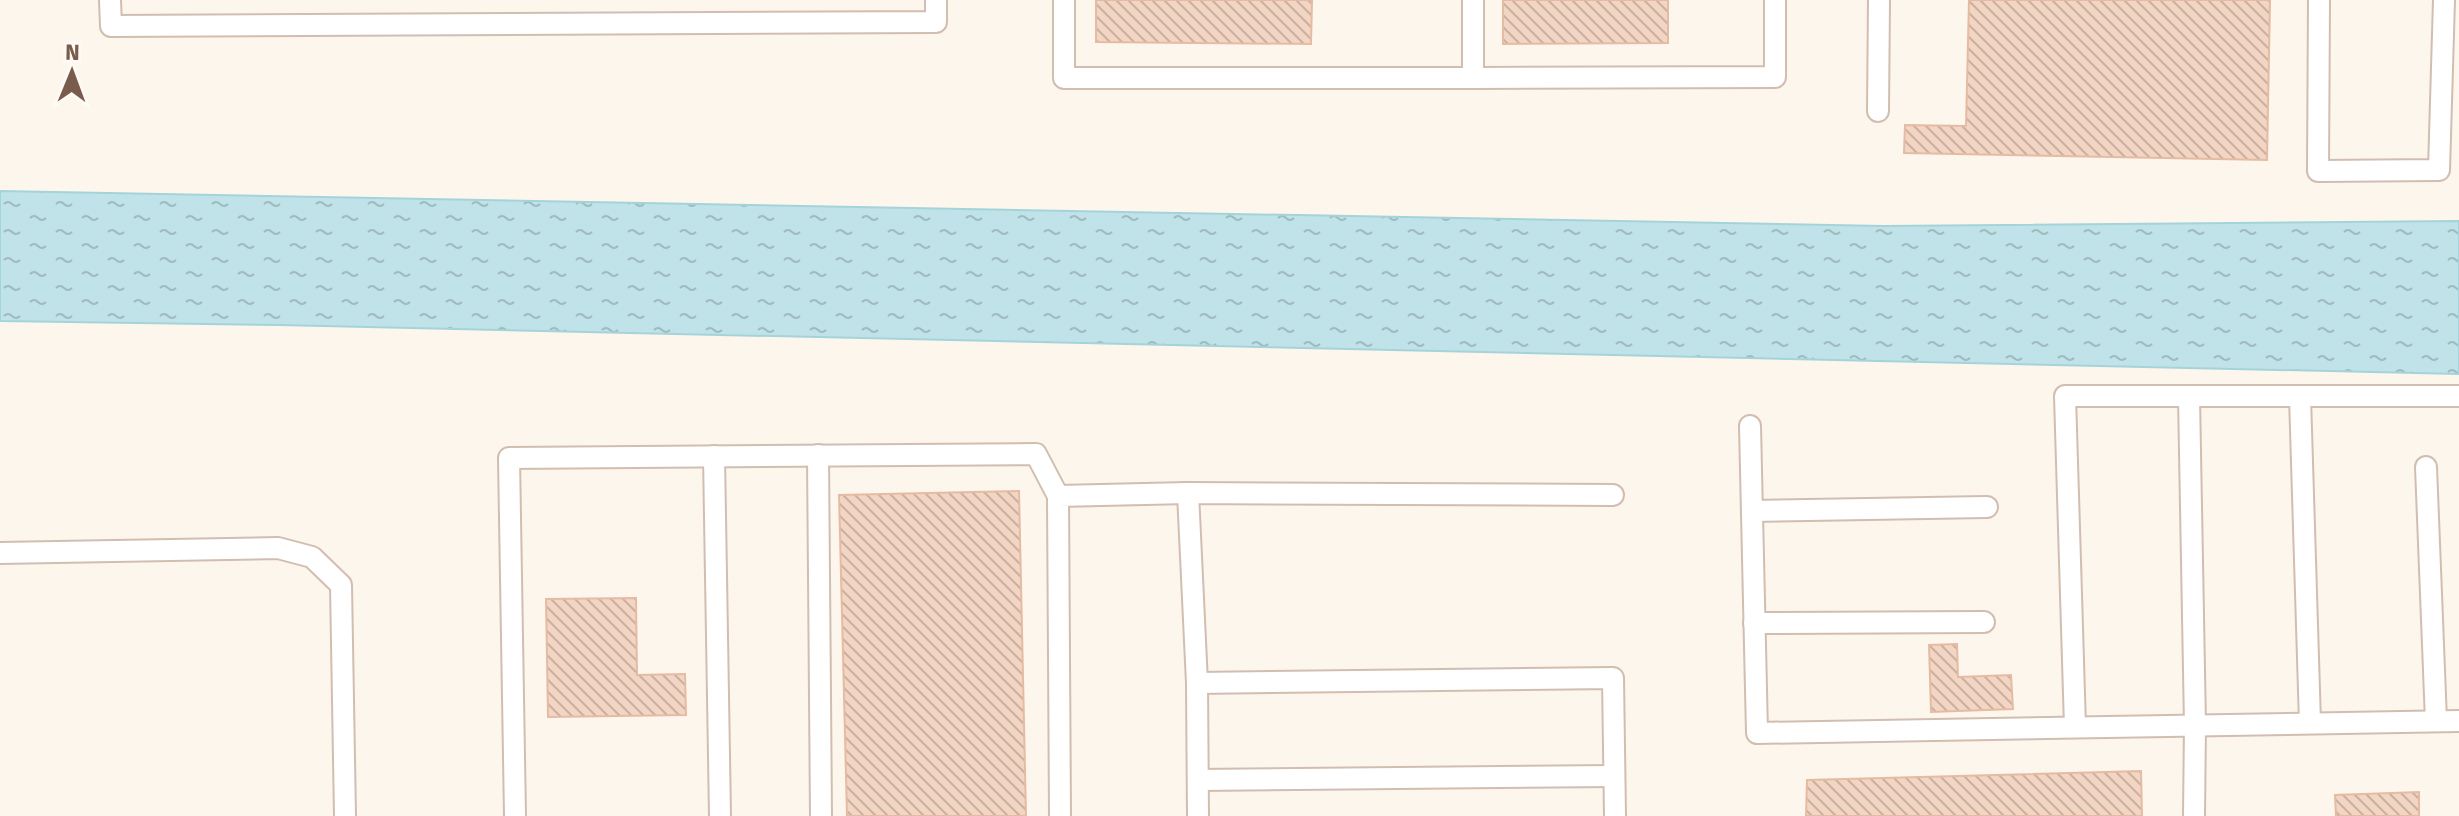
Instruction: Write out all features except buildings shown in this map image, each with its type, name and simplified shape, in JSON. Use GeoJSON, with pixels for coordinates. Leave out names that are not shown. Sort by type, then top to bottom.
{"type":"FeatureCollection","features":[{"type":"Feature","properties":{"kind":"lane"},"geometry":{"type":"LineString","coordinates":[[110,0],[111,26],[127,26],[936,22],[936,0]]}},
{"type":"Feature","properties":{"kind":"lane"},"geometry":{"type":"LineString","coordinates":[[1064,0],[1064,78],[1775,77],[1775,0]]}},
{"type":"Feature","properties":{"kind":"lane"},"geometry":{"type":"LineString","coordinates":[[1473,0],[1473,78]]}},
{"type":"Feature","properties":{"kind":"lane"},"geometry":{"type":"LineString","coordinates":[[1878,111],[1879,0]]}},
{"type":"Feature","properties":{"kind":"lane"},"geometry":{"type":"LineString","coordinates":[[2319,0],[2318,171],[2439,170],[2444,0]]}},
{"type":"Feature","properties":{"kind":"lane"},"geometry":{"type":"LineString","coordinates":[[2075,727],[2065,396],[2459,396]]}},
{"type":"Feature","properties":{"kind":"lane"},"geometry":{"type":"LineString","coordinates":[[2189,397],[2194,816]]}},
{"type":"Feature","properties":{"kind":"lane"},"geometry":{"type":"LineString","coordinates":[[2300,397],[2310,723]]}},
{"type":"Feature","properties":{"kind":"lane"},"geometry":{"type":"LineString","coordinates":[[1750,426],[1757,733],[2459,721]]}},
{"type":"Feature","properties":{"kind":"lane"},"geometry":{"type":"LineString","coordinates":[[515,816],[509,458],[1036,454],[1058,496],[1060,816]]}},
{"type":"Feature","properties":{"kind":"lane"},"geometry":{"type":"LineString","coordinates":[[818,455],[821,816]]}},
{"type":"Feature","properties":{"kind":"lane"},"geometry":{"type":"LineString","coordinates":[[714,456],[720,816]]}},
{"type":"Feature","properties":{"kind":"lane"},"geometry":{"type":"LineString","coordinates":[[2426,467],[2436,721]]}},
{"type":"Feature","properties":{"kind":"lane"},"geometry":{"type":"LineString","coordinates":[[1058,496],[1188,493],[1613,495]]}},
{"type":"Feature","properties":{"kind":"lane"},"geometry":{"type":"LineString","coordinates":[[1188,493],[1197,683],[1198,816]]}},
{"type":"Feature","properties":{"kind":"lane"},"geometry":{"type":"LineString","coordinates":[[1752,511],[1987,507]]}},
{"type":"Feature","properties":{"kind":"lane"},"geometry":{"type":"LineString","coordinates":[[0,553],[278,548],[312,557],[341,585],[345,816]]}},
{"type":"Feature","properties":{"kind":"lane"},"geometry":{"type":"LineString","coordinates":[[1754,623],[1984,622]]}},
{"type":"Feature","properties":{"kind":"lane"},"geometry":{"type":"LineString","coordinates":[[1197,683],[1613,678],[1615,816]]}},
{"type":"Feature","properties":{"kind":"lane"},"geometry":{"type":"LineString","coordinates":[[1198,780],[1614,776]]}},
{"type":"Feature","properties":{"kind":"water"},"geometry":{"type":"Polygon","coordinates":[[[0,191],[1883,226],[2459,221],[2459,374],[0,321],[0,191]]]}}]}
